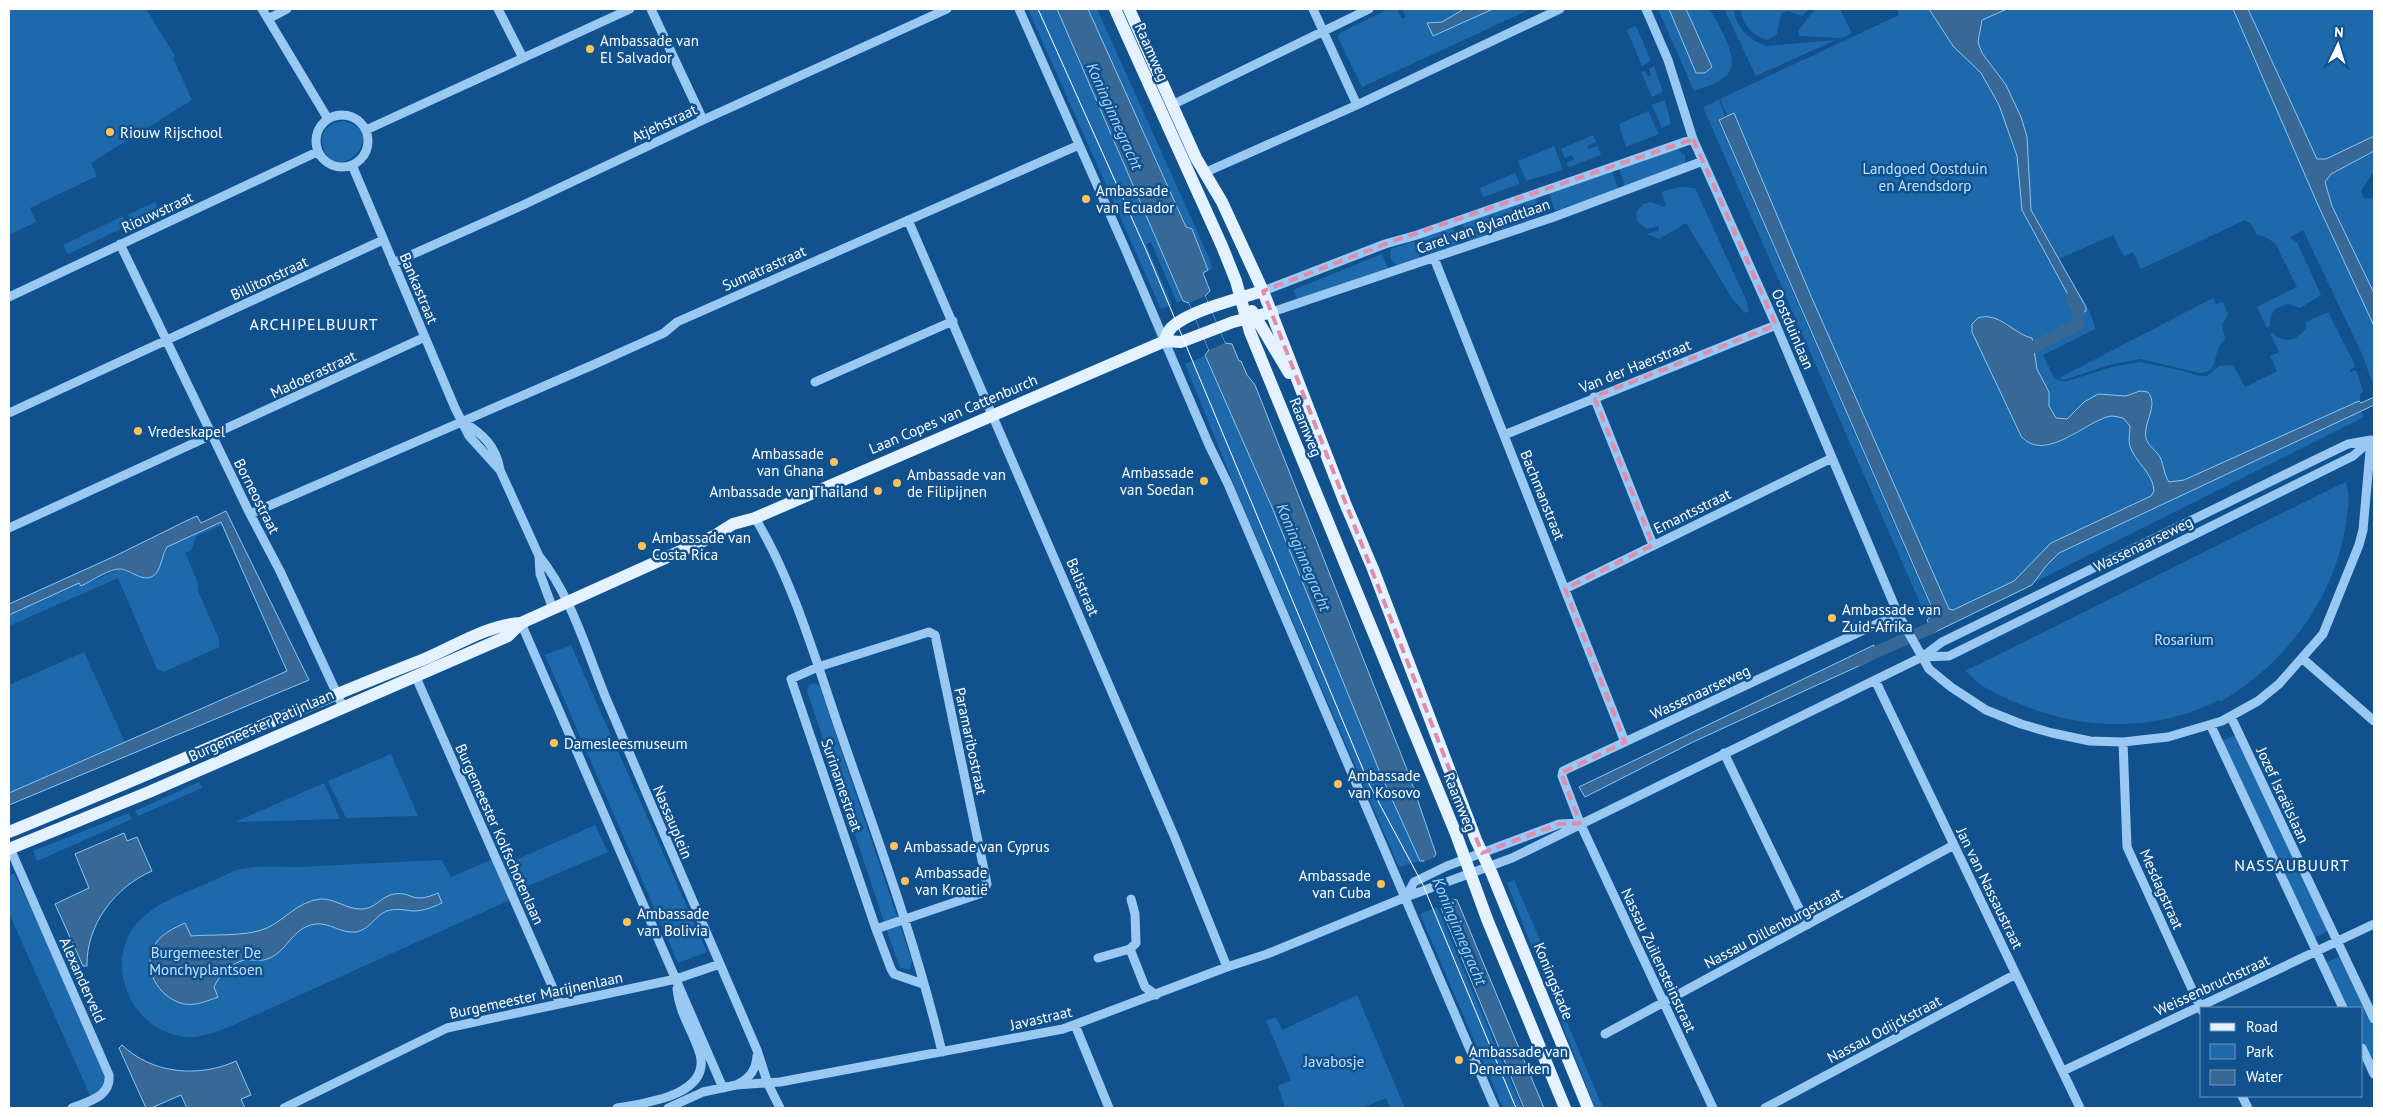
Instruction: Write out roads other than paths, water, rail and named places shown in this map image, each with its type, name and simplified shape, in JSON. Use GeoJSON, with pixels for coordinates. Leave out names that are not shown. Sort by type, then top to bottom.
{"type":"FeatureCollection","features":[{"type":"Feature","properties":{"kind":"main road","name":"Raamweg"},"geometry":{"type":"LineString","coordinates":[[1115,9],[1222,245],[1241,298],[1251,318],[1470,874]]}},
{"type":"Feature","properties":{"kind":"main road","name":"Raamweg"},"geometry":{"type":"LineString","coordinates":[[1129,9],[1204,173],[1222,202],[1272,312],[1489,867]]}},
{"type":"Feature","properties":{"kind":"main road","name":"Laan Copes van Cattenburch"},"geometry":{"type":"LineString","coordinates":[[1164,341],[1170,328],[1195,315],[1210,308],[1263,291]]}},
{"type":"Feature","properties":{"kind":"main road","name":"Laan Copes van Cattenburch"},"geometry":{"type":"LineString","coordinates":[[566,603],[714,536],[749,527],[755,518],[1164,341],[1176,344],[1219,328],[1272,312]]}},
{"type":"Feature","properties":{"kind":"main road"},"geometry":{"type":"LineString","coordinates":[[1251,318],[1268,339],[1304,397]]}},
{"type":"Feature","properties":{"kind":"main road","name":"Burgemeester Patijnlaan"},"geometry":{"type":"LineString","coordinates":[[9,832],[143,778],[337,693],[424,659],[503,624],[521,623],[566,603]]}},
{"type":"Feature","properties":{"kind":"main road","name":"Burgemeester Patijnlaan"},"geometry":{"type":"LineString","coordinates":[[9,848],[149,792],[508,636],[521,623]]}},
{"type":"Feature","properties":{"kind":"main road","name":"Koningskade"},"geometry":{"type":"LineString","coordinates":[[1489,867],[1588,1108]]}},
{"type":"Feature","properties":{"kind":"main road"},"geometry":{"type":"LineString","coordinates":[[1470,874],[1525,1015],[1565,1108]]}},
{"type":"Feature","properties":{"kind":"street"},"geometry":{"type":"LineString","coordinates":[[262,9],[328,118]]}},
{"type":"Feature","properties":{"kind":"street"},"geometry":{"type":"LineString","coordinates":[[268,19],[287,9]]}},
{"type":"Feature","properties":{"kind":"street"},"geometry":{"type":"LineString","coordinates":[[498,9],[523,58]]}},
{"type":"Feature","properties":{"kind":"street"},"geometry":{"type":"LineString","coordinates":[[366,130],[630,9]]}},
{"type":"Feature","properties":{"kind":"street"},"geometry":{"type":"LineString","coordinates":[[651,9],[703,120]]}},
{"type":"Feature","properties":{"kind":"street","name":"Atjehstraat"},"geometry":{"type":"LineString","coordinates":[[393,263],[521,206],[946,9]]}},
{"type":"Feature","properties":{"kind":"street"},"geometry":{"type":"LineString","coordinates":[[1019,9],[1406,897],[1495,1108]]}},
{"type":"Feature","properties":{"kind":"street"},"geometry":{"type":"LineString","coordinates":[[1313,9],[1357,105]]}},
{"type":"Feature","properties":{"kind":"street"},"geometry":{"type":"LineString","coordinates":[[1172,105],[1369,9]]}},
{"type":"Feature","properties":{"kind":"street"},"geometry":{"type":"LineString","coordinates":[[1204,173],[1357,105],[1560,9]]}},
{"type":"Feature","properties":{"kind":"street","name":"Oostduinlaan"},"geometry":{"type":"LineString","coordinates":[[1646,9],[1668,60],[1693,139],[1702,161],[1776,325],[1898,614],[1932,672],[1972,702],[2003,718],[2068,737],[2123,742],[2168,737],[2211,726],[2231,717],[2280,684],[2323,634],[2359,545],[2373,439]]}},
{"type":"Feature","properties":{"kind":"street"},"geometry":{"type":"LineString","coordinates":[[338,115],[350,115],[360,120],[366,130],[368,140],[366,151],[360,160],[352,166],[341,167],[331,165],[322,159],[317,152],[315,142],[317,132],[328,118],[338,115]]}},
{"type":"Feature","properties":{"kind":"street","name":"Carel van Bylandtlaan"},"geometry":{"type":"LineString","coordinates":[[1263,291],[1385,244],[1417,236],[1693,139]]}},
{"type":"Feature","properties":{"kind":"street","name":"Sumatrastraat"},"geometry":{"type":"LineString","coordinates":[[250,514],[596,364],[664,333],[677,322],[1079,145]]}},
{"type":"Feature","properties":{"kind":"street","name":"Riouwstraat"},"geometry":{"type":"LineString","coordinates":[[9,297],[317,152]]}},
{"type":"Feature","properties":{"kind":"street","name":"Carel van Bylandtlaan"},"geometry":{"type":"LineString","coordinates":[[1272,312],[1434,258],[1702,161]]}},
{"type":"Feature","properties":{"kind":"street","name":"Bankastraat"},"geometry":{"type":"LineString","coordinates":[[352,166],[462,421],[470,436],[500,470],[539,556],[548,567],[566,603]]}},
{"type":"Feature","properties":{"kind":"street","name":"Balistraat"},"geometry":{"type":"LineString","coordinates":[[908,220],[1199,894],[1227,967]]}},
{"type":"Feature","properties":{"kind":"street","name":"Billitonstraat"},"geometry":{"type":"LineString","coordinates":[[9,413],[383,240]]}},
{"type":"Feature","properties":{"kind":"street","name":"Borneostraat"},"geometry":{"type":"LineString","coordinates":[[120,244],[250,514],[280,571],[343,707]]}},
{"type":"Feature","properties":{"kind":"street","name":"Bachmanstraat"},"geometry":{"type":"LineString","coordinates":[[1434,258],[1625,742]]}},
{"type":"Feature","properties":{"kind":"street"},"geometry":{"type":"LineString","coordinates":[[815,382],[953,321]]}},
{"type":"Feature","properties":{"kind":"street","name":"Van der Haerstraat"},"geometry":{"type":"LineString","coordinates":[[1504,435],[1776,325]]}},
{"type":"Feature","properties":{"kind":"street","name":"Madoerastraat"},"geometry":{"type":"LineString","coordinates":[[9,528],[425,337]]}},
{"type":"Feature","properties":{"kind":"street"},"geometry":{"type":"LineString","coordinates":[[1594,397],[1653,545]]}},
{"type":"Feature","properties":{"kind":"street","name":"Wassenaarseweg"},"geometry":{"type":"LineString","coordinates":[[1470,874],[1566,832],[1580,823],[1922,657],[1942,642],[2314,460],[2348,444],[2373,439]]}},
{"type":"Feature","properties":{"kind":"street","name":"Wassenaarseweg"},"geometry":{"type":"LineString","coordinates":[[1922,657],[1949,656],[2353,456],[2373,439]]}},
{"type":"Feature","properties":{"kind":"street","name":"Emantsstraat"},"geometry":{"type":"LineString","coordinates":[[1565,589],[1832,458]]}},
{"type":"Feature","properties":{"kind":"street","name":"Surinamestraat"},"geometry":{"type":"LineString","coordinates":[[755,518],[788,586],[818,668],[905,919],[942,1052]]}},
{"type":"Feature","properties":{"kind":"street","name":"Bankastraat"},"geometry":{"type":"LineString","coordinates":[[539,556],[540,574],[553,609]]}},
{"type":"Feature","properties":{"kind":"street","name":"Nassauplein"},"geometry":{"type":"LineString","coordinates":[[566,603],[758,1050],[768,1084],[780,1108]]}},
{"type":"Feature","properties":{"kind":"street","name":"Wassenaarseweg"},"geometry":{"type":"LineString","coordinates":[[1580,823],[1562,776],[1563,771],[1898,614]]}},
{"type":"Feature","properties":{"kind":"street"},"geometry":{"type":"LineString","coordinates":[[521,623],[723,1088]]}},
{"type":"Feature","properties":{"kind":"street","name":"Paramaribostraat"},"geometry":{"type":"LineString","coordinates":[[818,668],[929,632],[935,635],[987,884],[982,893],[905,919]]}},
{"type":"Feature","properties":{"kind":"street"},"geometry":{"type":"LineString","coordinates":[[2303,659],[2374,722]]}},
{"type":"Feature","properties":{"kind":"street","name":"Surinamestraat"},"geometry":{"type":"LineString","coordinates":[[818,668],[791,679],[876,929],[894,974],[922,984]]}},
{"type":"Feature","properties":{"kind":"street","name":"Burgemeester Kolfschotenlaan"},"geometry":{"type":"LineString","coordinates":[[416,675],[560,1004]]}},
{"type":"Feature","properties":{"kind":"street","name":"Jan van Nassaustraat"},"geometry":{"type":"LineString","coordinates":[[1875,680],[2080,1108]]}},
{"type":"Feature","properties":{"kind":"street","name":"Jozef Israëlslaan"},"geometry":{"type":"LineString","coordinates":[[2231,717],[2374,1019]]}},
{"type":"Feature","properties":{"kind":"street"},"geometry":{"type":"LineString","coordinates":[[2211,726],[2343,1007]]}},
{"type":"Feature","properties":{"kind":"street","name":"Mesdagstraat"},"geometry":{"type":"LineString","coordinates":[[2123,742],[2127,847],[2200,1007]]}},
{"type":"Feature","properties":{"kind":"street"},"geometry":{"type":"LineString","coordinates":[[1724,753],[1807,925]]}},
{"type":"Feature","properties":{"kind":"street","name":"Wassenaarseweg"},"geometry":{"type":"LineString","coordinates":[[1465,859],[1559,824],[1580,823]]}},
{"type":"Feature","properties":{"kind":"street","name":"Nassau Zuilensteinstraat"},"geometry":{"type":"LineString","coordinates":[[1580,823],[1713,1108]]}},
{"type":"Feature","properties":{"kind":"street","name":"Nassau Dillenburgstraat"},"geometry":{"type":"LineString","coordinates":[[1605,1034],[1954,845]]}},
{"type":"Feature","properties":{"kind":"street","name":"Alexanderveld"},"geometry":{"type":"LineString","coordinates":[[9,848],[109,1075],[110,1084],[106,1092],[72,1108]]}},
{"type":"Feature","properties":{"kind":"street","name":"Javastraat"},"geometry":{"type":"LineString","coordinates":[[1406,897],[1414,882],[1465,859]]}},
{"type":"Feature","properties":{"kind":"street","name":"Javastraat"},"geometry":{"type":"LineString","coordinates":[[669,1108],[703,1092],[736,1085],[768,1084],[1056,1031],[1227,967],[1267,954],[1406,897],[1470,874]]}},
{"type":"Feature","properties":{"kind":"street"},"geometry":{"type":"LineString","coordinates":[[1098,958],[1130,949],[1136,943],[1135,914],[1131,899]]}},
{"type":"Feature","properties":{"kind":"street"},"geometry":{"type":"LineString","coordinates":[[876,929],[905,919]]}},
{"type":"Feature","properties":{"kind":"street","name":"Weissenbruchstraat"},"geometry":{"type":"LineString","coordinates":[[2205,1007],[2374,924]]}},
{"type":"Feature","properties":{"kind":"street"},"geometry":{"type":"LineString","coordinates":[[1130,949],[1145,987],[1156,995]]}},
{"type":"Feature","properties":{"kind":"street","name":"Burgemeester Marijnenlaan"},"geometry":{"type":"LineString","coordinates":[[284,1108],[448,1028],[676,978],[720,964]]}},
{"type":"Feature","properties":{"kind":"street","name":"Nassau Odijckstraat"},"geometry":{"type":"LineString","coordinates":[[1765,1108],[2016,974]]}},
{"type":"Feature","properties":{"kind":"street"},"geometry":{"type":"LineString","coordinates":[[616,1108],[664,1098],[688,1086],[698,1076],[700,1055],[679,1006],[676,978]]}},
{"type":"Feature","properties":{"kind":"street","name":"Weissenbruchstraat"},"geometry":{"type":"LineString","coordinates":[[2063,1071],[2200,1009]]}},
{"type":"Feature","properties":{"kind":"street"},"geometry":{"type":"LineString","coordinates":[[1075,1025],[1109,1108]]}},
{"type":"Feature","properties":{"kind":"street"},"geometry":{"type":"LineString","coordinates":[[736,1085],[747,1080],[756,1066],[758,1050]]}},
{"type":"Feature","properties":{"kind":"street"},"geometry":{"type":"LineString","coordinates":[[2363,1050],[2374,1074]]}},
{"type":"Feature","properties":{"kind":"water","name":"Koninginnegracht"},"geometry":{"type":"Polygon","coordinates":[[[1057,9],[1088,9],[1186,227],[1192,229],[1208,270],[1203,273],[1210,291],[1205,296],[1225,343],[1232,344],[1239,361],[1241,361],[1247,375],[1255,385],[1408,772],[1436,854],[1434,857],[1453,899],[1457,900],[1544,1108],[1524,1108],[1441,908],[1443,904],[1424,861],[1420,861],[1381,775],[1271,505],[1205,355],[1209,350],[1189,303],[1183,301],[1057,9]]]}},
{"type":"Feature","properties":{"kind":"water"},"geometry":{"type":"Polygon","coordinates":[[[1464,9],[1493,9],[1433,36],[1427,23],[1442,22],[1464,9]]]}},
{"type":"Feature","properties":{"kind":"water"},"geometry":{"type":"Polygon","coordinates":[[[1669,9],[1686,9],[1712,67],[1705,73],[1696,73],[1669,9]]]}},
{"type":"Feature","properties":{"kind":"water"},"geometry":{"type":"Polygon","coordinates":[[[1929,9],[2007,9],[1982,20],[1978,42],[1982,53],[2006,85],[2021,117],[2027,137],[2031,210],[2086,307],[2086,311],[2079,315],[2022,210],[2017,156],[1999,105],[1981,73],[1953,46],[1929,9]]]}},
{"type":"Feature","properties":{"kind":"water"},"geometry":{"type":"Polygon","coordinates":[[[2233,9],[2248,9],[2317,159],[2326,159],[2374,136],[2374,151],[2331,174],[2325,182],[2332,206],[2374,293],[2374,326],[2318,205],[2233,9]]]}},
{"type":"Feature","properties":{"kind":"water"},"geometry":{"type":"Polygon","coordinates":[[[1734,113],[1811,296],[1949,609],[1953,610],[2014,581],[2051,543],[2151,496],[2154,491],[2151,478],[2132,452],[2129,441],[2130,426],[2123,418],[2107,417],[2052,444],[2030,443],[2021,436],[1972,332],[1972,324],[1978,318],[1986,317],[1999,320],[2025,336],[2032,338],[2037,369],[2049,392],[2049,406],[2056,418],[2067,419],[2084,402],[2098,394],[2126,396],[2140,391],[2148,392],[2152,403],[2146,438],[2160,457],[2169,482],[2184,480],[2359,401],[2361,403],[2374,397],[2374,405],[2059,553],[2046,566],[2032,585],[1933,633],[1927,620],[1931,616],[1932,608],[1719,120],[1734,113]]]}},
{"type":"Feature","properties":{"kind":"water"},"geometry":{"type":"Polygon","coordinates":[[[226,511],[309,680],[9,805],[9,793],[287,671],[221,522],[167,547],[159,569],[149,578],[117,569],[81,586],[79,583],[9,615],[9,604],[197,516],[201,523],[226,511]]]}},
{"type":"Feature","properties":{"kind":"water"},"geometry":{"type":"Polygon","coordinates":[[[1874,645],[1871,660],[1863,664],[1693,742],[1585,797],[1579,787],[1874,645]]]}},
{"type":"Feature","properties":{"kind":"water"},"geometry":{"type":"Polygon","coordinates":[[[124,833],[127,841],[137,837],[152,871],[126,887],[105,909],[97,922],[92,936],[87,966],[83,966],[55,904],[89,888],[75,854],[124,833]]]}},
{"type":"Feature","properties":{"kind":"water"},"geometry":{"type":"Polygon","coordinates":[[[438,893],[442,903],[421,910],[397,909],[387,911],[365,928],[356,932],[320,924],[307,926],[300,930],[274,956],[262,960],[244,960],[230,967],[222,974],[214,987],[218,997],[201,1003],[184,1004],[175,1001],[159,988],[151,971],[150,962],[156,943],[165,934],[185,923],[191,936],[250,933],[267,928],[298,907],[320,899],[330,900],[355,909],[365,909],[389,895],[405,894],[422,898],[438,893]]]}},
{"type":"Feature","properties":{"kind":"water"},"geometry":{"type":"Polygon","coordinates":[[[122,1045],[134,1055],[147,1062],[176,1070],[207,1070],[236,1061],[251,1095],[241,1099],[245,1108],[187,1108],[181,1095],[151,1108],[146,1108],[119,1048],[122,1045]]]}},
{"type":"Feature","properties":{"kind":"waterway"},"geometry":{"type":"LineString","coordinates":[[2026,358],[2025,351],[2078,325],[2078,311],[2071,298]]}},
{"type":"Feature","properties":{"kind":"waterway"},"geometry":{"type":"LineString","coordinates":[[1858,660],[1931,628],[1943,618]]}},
{"type":"Feature","properties":{"kind":"tram line"},"geometry":{"type":"LineString","coordinates":[[1038,9],[1147,252],[1370,786],[1423,885],[1516,1108]]}},
{"type":"Feature","properties":{"kind":"place","name":"Ambassade van El Salvador"},"geometry":{"type":"Point","coordinates":[590,49]}},
{"type":"Feature","properties":{"kind":"place","name":"Riouw Rijschool"},"geometry":{"type":"Point","coordinates":[110,132]}},
{"type":"Feature","properties":{"kind":"place","name":"Ambassade van Ecuador"},"geometry":{"type":"Point","coordinates":[1086,199]}},
{"type":"Feature","properties":{"kind":"place","name":"Vredeskapel"},"geometry":{"type":"Point","coordinates":[138,431]}},
{"type":"Feature","properties":{"kind":"place","name":"Ambassade van Ghana"},"geometry":{"type":"Point","coordinates":[834,462]}},
{"type":"Feature","properties":{"kind":"place","name":"Ambassade van Soedan"},"geometry":{"type":"Point","coordinates":[1204,481]}},
{"type":"Feature","properties":{"kind":"place","name":"Ambassade van de Filipijnen"},"geometry":{"type":"Point","coordinates":[897,483]}},
{"type":"Feature","properties":{"kind":"place","name":"Ambassade van Thailand"},"geometry":{"type":"Point","coordinates":[878,491]}},
{"type":"Feature","properties":{"kind":"place","name":"Ambassade van Costa Rica"},"geometry":{"type":"Point","coordinates":[642,546]}},
{"type":"Feature","properties":{"kind":"place","name":"Ambassade van Zuid-Afrika"},"geometry":{"type":"Point","coordinates":[1832,618]}},
{"type":"Feature","properties":{"kind":"place","name":"Damesleesmuseum"},"geometry":{"type":"Point","coordinates":[554,743]}},
{"type":"Feature","properties":{"kind":"place","name":"Ambassade van Kosovo"},"geometry":{"type":"Point","coordinates":[1338,784]}},
{"type":"Feature","properties":{"kind":"place","name":"Ambassade van Cyprus"},"geometry":{"type":"Point","coordinates":[894,846]}},
{"type":"Feature","properties":{"kind":"place","name":"Ambassade van Kroatië"},"geometry":{"type":"Point","coordinates":[905,881]}},
{"type":"Feature","properties":{"kind":"place","name":"Ambassade van Cuba"},"geometry":{"type":"Point","coordinates":[1381,884]}},
{"type":"Feature","properties":{"kind":"place","name":"Ambassade van Bolivia"},"geometry":{"type":"Point","coordinates":[627,922]}},
{"type":"Feature","properties":{"kind":"place","name":"Ambassade van Denemarken"},"geometry":{"type":"Point","coordinates":[1459,1060]}},
{"type":"Feature","properties":{"kind":"district","name":"ARCHIPELBUURT"},"geometry":{"type":"Point","coordinates":[314,324]}},
{"type":"Feature","properties":{"kind":"district","name":"NASSAUBUURT"},"geometry":{"type":"Point","coordinates":[2292,865]}},
{"type":"Feature","properties":{"kind":"park label","name":"Landgoed Oostduin en Arendsdorp"},"geometry":{"type":"Point","coordinates":[1925,176]}},
{"type":"Feature","properties":{"kind":"park label","name":"Rosarium"},"geometry":{"type":"Point","coordinates":[2184,639]}},
{"type":"Feature","properties":{"kind":"park label","name":"Burgemeester De Monchyplantsoen"},"geometry":{"type":"Point","coordinates":[206,960]}},
{"type":"Feature","properties":{"kind":"park label","name":"Javabosje"},"geometry":{"type":"Point","coordinates":[1334,1061]}}]}
